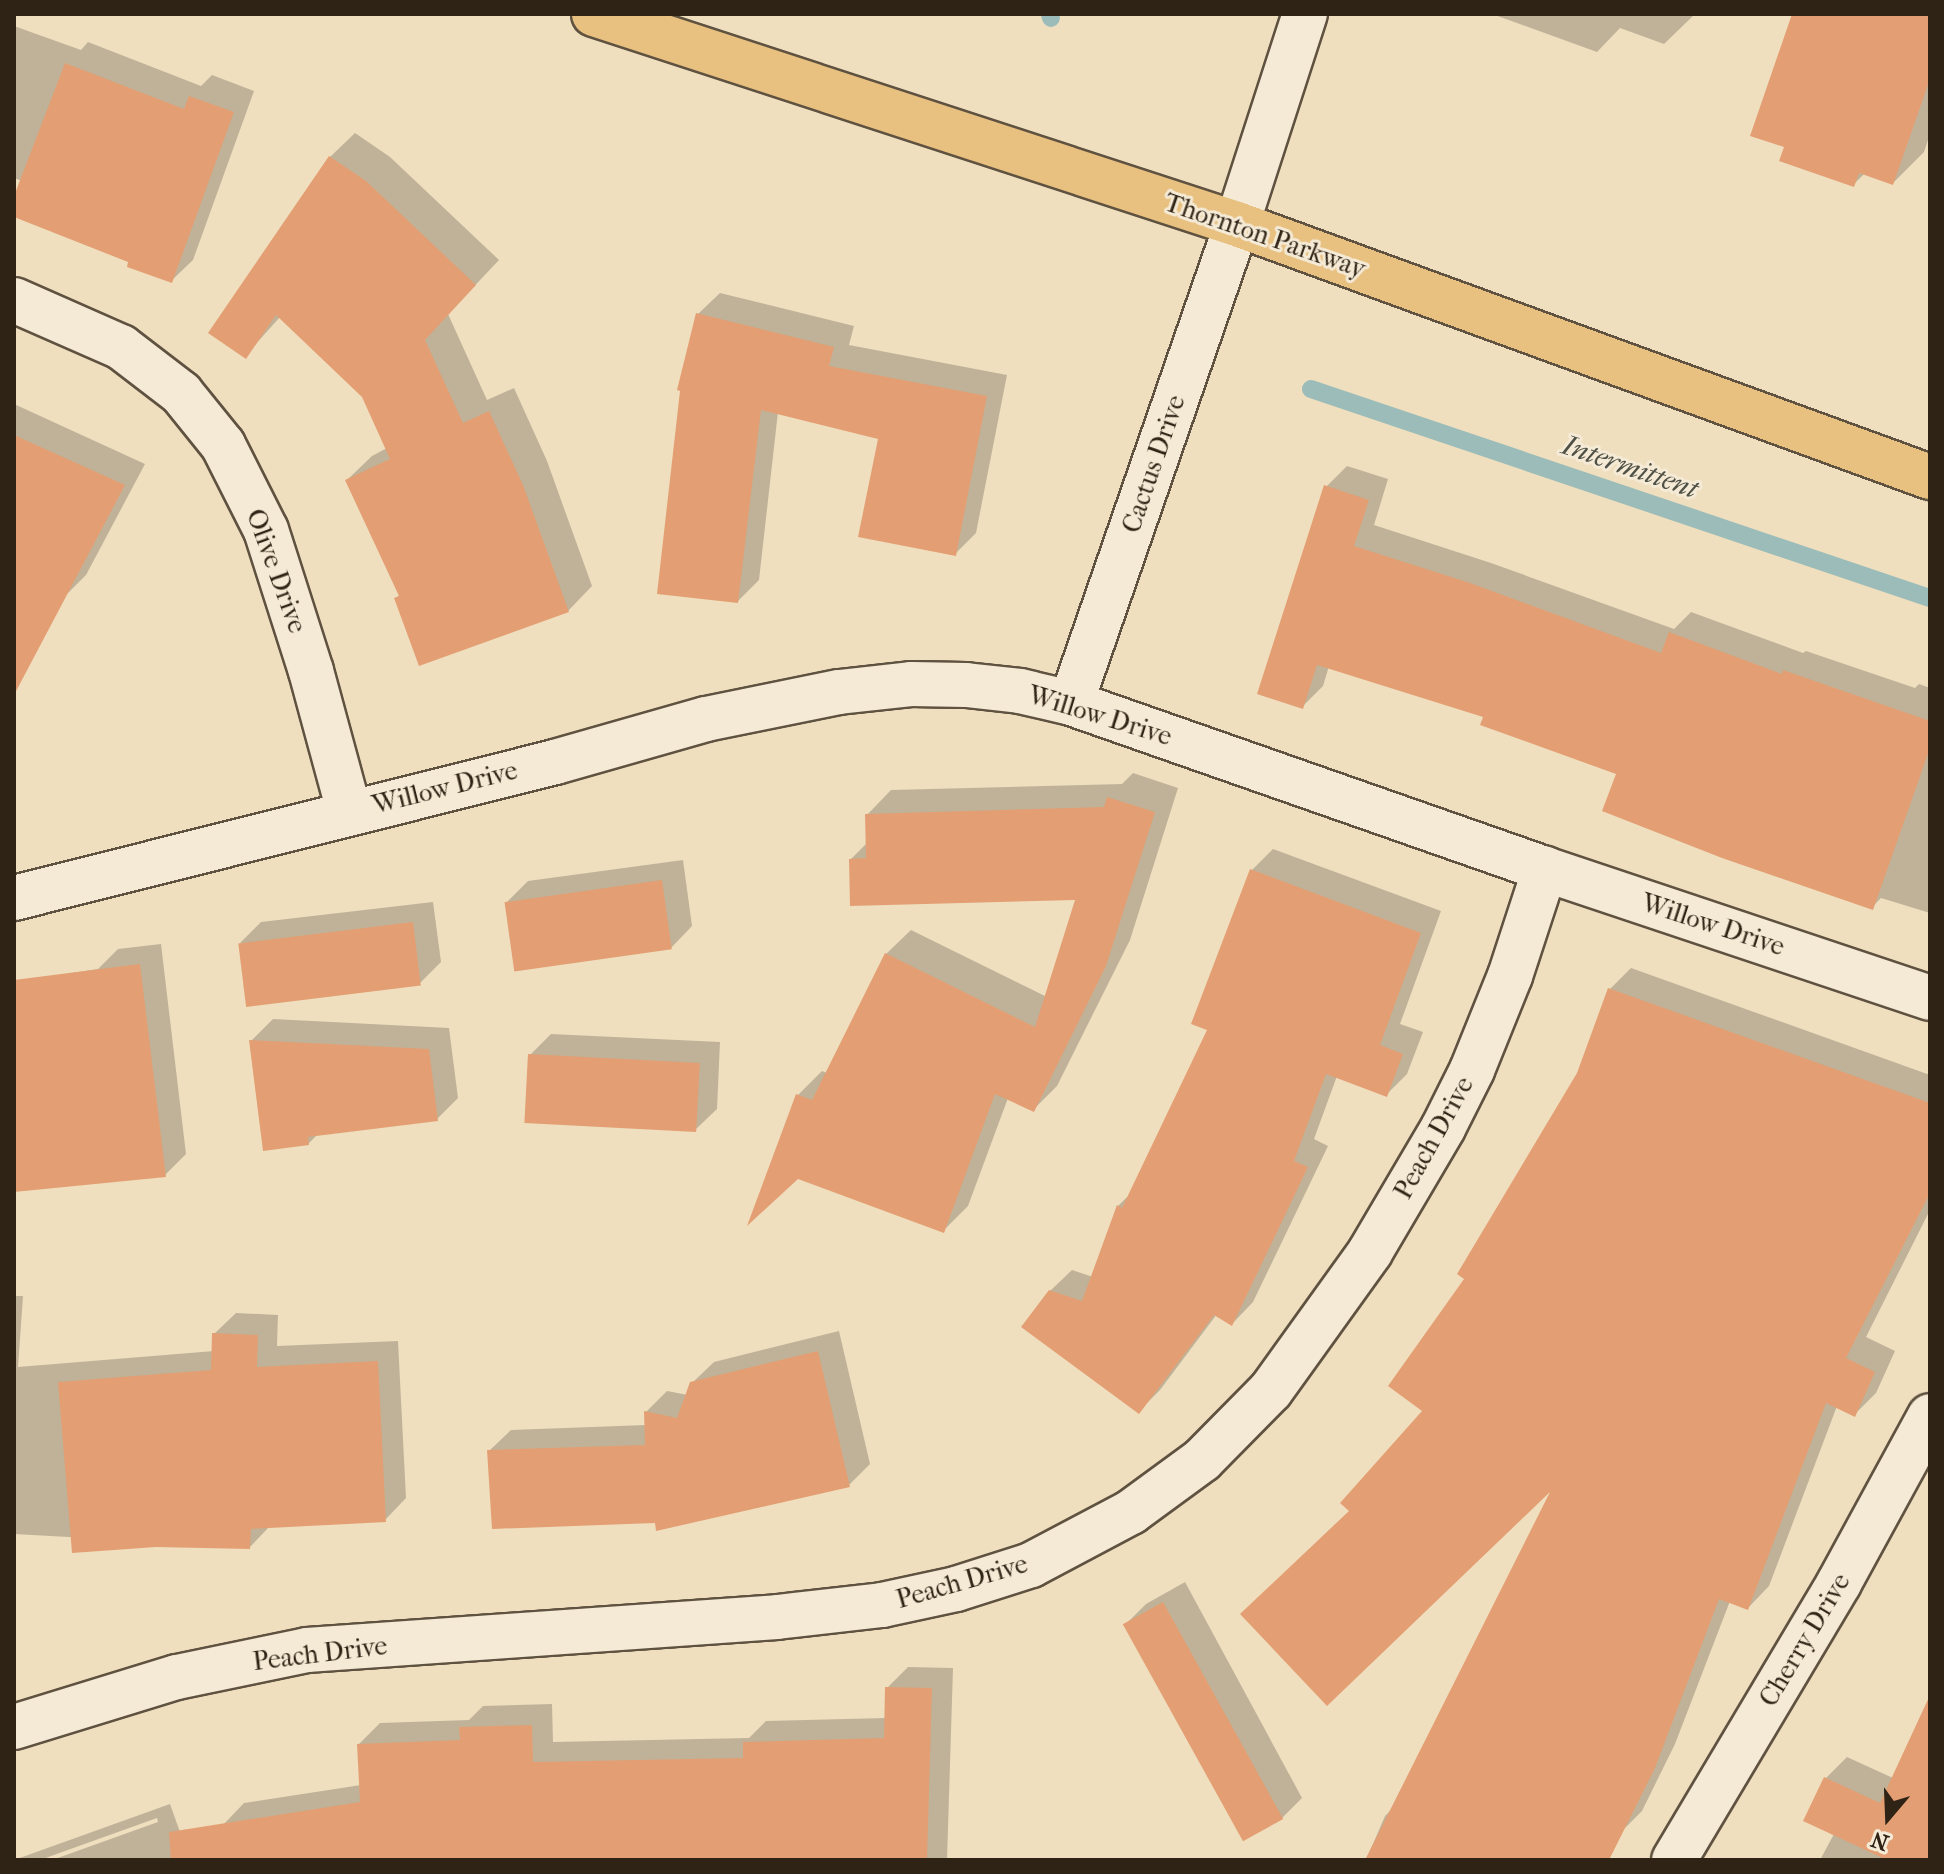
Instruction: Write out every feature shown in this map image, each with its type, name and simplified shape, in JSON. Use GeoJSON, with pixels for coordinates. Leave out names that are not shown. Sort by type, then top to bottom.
{"type":"FeatureCollection","features":[{"type":"Feature","properties":{"kind":"main road","name":"Thornton Parkway"},"geometry":{"type":"LineString","coordinates":[[594,14],[1237,224],[1930,477]]}},
{"type":"Feature","properties":{"kind":"street","name":"Cactus Drive"},"geometry":{"type":"LineString","coordinates":[[1071,703],[1237,224],[1305,14]]}},
{"type":"Feature","properties":{"kind":"street","name":"Olive Drive"},"geometry":{"type":"LineString","coordinates":[[14,300],[121,347],[181,393],[223,445],[266,530],[311,671],[349,811]]}},
{"type":"Feature","properties":{"kind":"street","name":"Willow Drive"},"geometry":{"type":"LineString","coordinates":[[14,898],[349,811],[555,762],[706,719],[839,692],[911,684],[966,685],[1020,691],[1071,703],[1545,869],[1930,998]]}},
{"type":"Feature","properties":{"kind":"street","name":"Peach Drive"},"geometry":{"type":"LineString","coordinates":[[14,1727],[177,1677],[307,1650],[777,1617],[882,1605],[956,1589],[1031,1565],[1131,1512],[1202,1460],[1271,1390],[1370,1252],[1443,1128],[1472,1070],[1510,976],[1545,869]]}},
{"type":"Feature","properties":{"kind":"street","name":"Cherry Drive"},"geometry":{"type":"LineString","coordinates":[[1674,1860],[1839,1583],[1930,1416]]}},
{"type":"Feature","properties":{"kind":"building"},"geometry":{"type":"Polygon","coordinates":[[[1792,14],[1930,14],[1930,79],[1893,185],[1859,173],[1854,187],[1779,161],[1784,147],[1750,136],[1792,14]]]}},
{"type":"Feature","properties":{"kind":"building"},"geometry":{"type":"Polygon","coordinates":[[[65,63],[184,109],[189,96],[234,112],[172,283],[127,267],[128,262],[14,217],[14,196],[65,63]]]}},
{"type":"Feature","properties":{"kind":"building"},"geometry":{"type":"Polygon","coordinates":[[[329,156],[366,181],[476,285],[425,340],[463,423],[489,411],[523,485],[569,612],[419,666],[394,598],[399,596],[345,480],[390,459],[362,397],[276,315],[246,359],[208,333],[329,156]]]}},
{"type":"Feature","properties":{"kind":"building"},"geometry":{"type":"Polygon","coordinates":[[[696,313],[834,347],[829,366],[987,396],[956,556],[858,537],[878,439],[761,410],[738,603],[657,594],[680,391],[677,390],[696,313]]]}},
{"type":"Feature","properties":{"kind":"building"},"geometry":{"type":"Polygon","coordinates":[[[14,435],[125,485],[14,695],[14,435]]]}},
{"type":"Feature","properties":{"kind":"building"},"geometry":{"type":"Polygon","coordinates":[[[1324,485],[1369,500],[1354,546],[1470,583],[1661,653],[1669,632],[1782,674],[1783,670],[1930,721],[1930,748],[1873,910],[1722,858],[1602,811],[1616,774],[1480,725],[1483,717],[1317,665],[1303,709],[1257,694],[1324,485]]]}},
{"type":"Feature","properties":{"kind":"building"},"geometry":{"type":"Polygon","coordinates":[[[1107,797],[1155,812],[1106,966],[1034,1112],[995,1094],[944,1233],[798,1179],[747,1226],[796,1094],[812,1100],[885,953],[1035,1027],[1075,900],[850,906],[849,859],[866,858],[865,814],[1104,807],[1107,797]]]}},
{"type":"Feature","properties":{"kind":"building"},"geometry":{"type":"Polygon","coordinates":[[[1250,869],[1421,933],[1380,1045],[1403,1054],[1387,1097],[1326,1074],[1294,1161],[1308,1167],[1232,1326],[1214,1315],[1139,1414],[1021,1327],[1049,1290],[1082,1301],[1117,1205],[1122,1208],[1207,1030],[1191,1024],[1250,869]]]}},
{"type":"Feature","properties":{"kind":"building"},"geometry":{"type":"Polygon","coordinates":[[[662,880],[672,949],[514,971],[505,902],[662,880]]]}},
{"type":"Feature","properties":{"kind":"building"},"geometry":{"type":"Polygon","coordinates":[[[413,922],[421,986],[246,1007],[238,943],[413,922]]]}},
{"type":"Feature","properties":{"kind":"building"},"geometry":{"type":"Polygon","coordinates":[[[140,964],[166,1177],[14,1192],[14,980],[140,964]]]}},
{"type":"Feature","properties":{"kind":"building"},"geometry":{"type":"Polygon","coordinates":[[[1608,988],[1930,1103],[1930,1193],[1846,1358],[1875,1372],[1855,1417],[1826,1403],[1748,1610],[1719,1599],[1655,1768],[1609,1860],[1365,1860],[1550,1492],[1327,1706],[1240,1614],[1349,1511],[1340,1503],[1422,1411],[1388,1386],[1464,1279],[1457,1274],[1577,1073],[1608,988]]]}},
{"type":"Feature","properties":{"kind":"building"},"geometry":{"type":"Polygon","coordinates":[[[249,1040],[429,1049],[438,1121],[308,1137],[309,1145],[263,1151],[249,1040]]]}},
{"type":"Feature","properties":{"kind":"building"},"geometry":{"type":"Polygon","coordinates":[[[528,1054],[700,1063],[696,1132],[524,1123],[528,1054]]]}},
{"type":"Feature","properties":{"kind":"building"},"geometry":{"type":"Polygon","coordinates":[[[212,1333],[258,1335],[257,1367],[378,1361],[386,1522],[251,1529],[250,1549],[156,1547],[72,1553],[58,1382],[211,1370],[212,1333]]]}},
{"type":"Feature","properties":{"kind":"building"},"geometry":{"type":"Polygon","coordinates":[[[818,1351],[850,1487],[656,1531],[655,1523],[492,1529],[487,1450],[645,1445],[644,1411],[677,1418],[690,1382],[818,1351]]]}},
{"type":"Feature","properties":{"kind":"building"},"geometry":{"type":"Polygon","coordinates":[[[1163,1602],[1283,1819],[1243,1841],[1123,1624],[1163,1602]]]}},
{"type":"Feature","properties":{"kind":"building"},"geometry":{"type":"Polygon","coordinates":[[[885,1687],[932,1688],[927,1860],[171,1860],[169,1832],[360,1802],[357,1744],[460,1740],[459,1727],[532,1725],[533,1762],[743,1758],[743,1742],[884,1738],[885,1687]]]}},
{"type":"Feature","properties":{"kind":"building"},"geometry":{"type":"Polygon","coordinates":[[[1930,1695],[1930,1860],[1887,1860],[1803,1821],[1824,1777],[1880,1803],[1930,1695]]]}},
{"type":"Feature","properties":{"kind":"waterway","name":"Intermittent"},"geometry":{"type":"LineString","coordinates":[[1050,14],[1051,18]]}},
{"type":"Feature","properties":{"kind":"waterway","name":"Intermittent"},"geometry":{"type":"LineString","coordinates":[[1311,389],[1930,598]]}}]}
